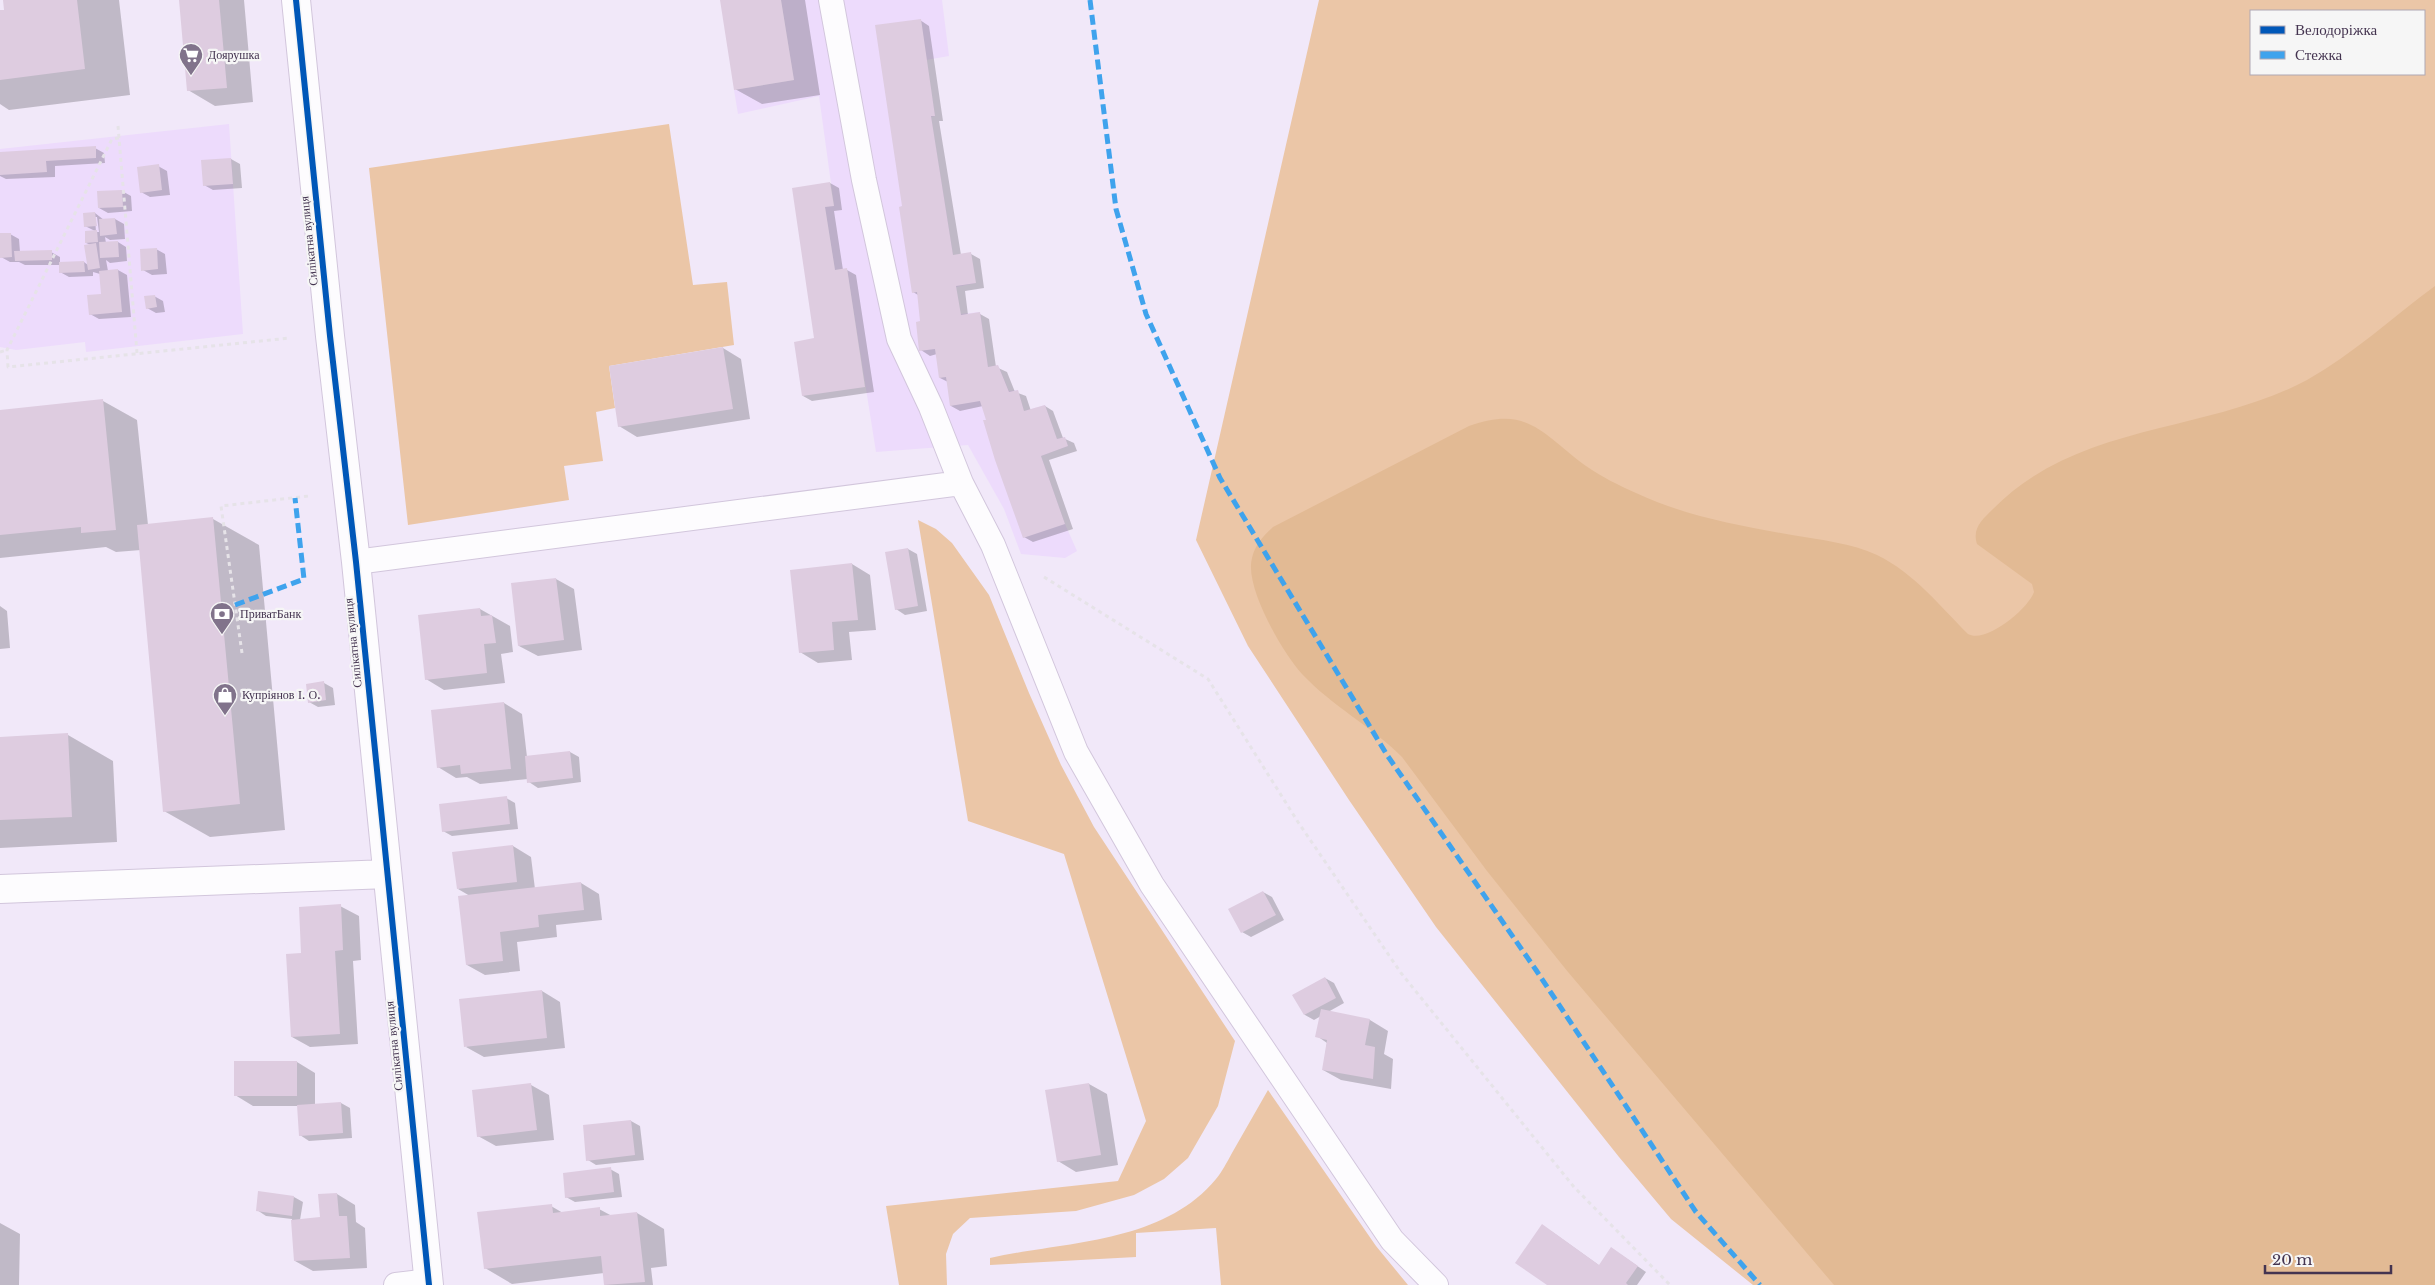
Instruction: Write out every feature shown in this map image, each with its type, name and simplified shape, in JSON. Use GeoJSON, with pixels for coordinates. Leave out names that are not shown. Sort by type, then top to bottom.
{"type":"FeatureCollection","features":[{"type":"Feature","properties":{"kind":"street","name":"Силікатна вулиця"},"geometry":{"type":"LineString","coordinates":[[296,0],[330,336],[356,562],[429,1283]]}},
{"type":"Feature","properties":{"kind":"street"},"geometry":{"type":"LineString","coordinates":[[0,889],[388,874]]}},
{"type":"Feature","properties":{"kind":"lane"},"geometry":{"type":"LineString","coordinates":[[831,0],[864,180],[899,339],[931,406],[960,483],[993,545],[1076,752],[1152,885],[1392,1240],[1436,1285]]}},
{"type":"Feature","properties":{"kind":"lane"},"geometry":{"type":"LineString","coordinates":[[356,562],[960,483]]}},
{"type":"Feature","properties":{"kind":"lane"},"geometry":{"type":"LineString","coordinates":[[396,1285],[429,1283]]}},
{"type":"Feature","properties":{"kind":"path"},"geometry":{"type":"LineString","coordinates":[[118,126],[137,353]]}},
{"type":"Feature","properties":{"kind":"path"},"geometry":{"type":"LineString","coordinates":[[119,138],[112,138],[7,350],[8,367],[290,338]]}},
{"type":"Feature","properties":{"kind":"path"},"geometry":{"type":"LineString","coordinates":[[0,352],[7,350]]}},
{"type":"Feature","properties":{"kind":"path"},"geometry":{"type":"LineString","coordinates":[[242,653],[221,506],[310,496]]}},
{"type":"Feature","properties":{"kind":"path"},"geometry":{"type":"LineString","coordinates":[[1060,586],[1208,679],[1298,822],[1401,973],[1574,1187],[1670,1285]]}},
{"type":"Feature","properties":{"kind":"shaded area"},"geometry":{"type":"Polygon","coordinates":[[[781,0],[942,0],[949,56],[926,60],[935,116],[931,117],[953,255],[976,283],[956,287],[960,314],[980,312],[988,367],[998,365],[1009,391],[1018,390],[1024,411],[1045,405],[1057,439],[1065,437],[1068,446],[1041,456],[1065,524],[1077,551],[1065,558],[1021,554],[1004,509],[968,445],[876,452],[847,269],[835,270],[825,207],[834,205],[819,96],[738,114],[734,90],[794,80],[781,0]]]}},
{"type":"Feature","properties":{"kind":"shaded area"},"geometry":{"type":"Polygon","coordinates":[[[1319,0],[2435,0],[2435,1285],[1753,1285],[1671,1219],[1619,1157],[1436,927],[1349,800],[1248,646],[1196,540],[1319,0]]]}},
{"type":"Feature","properties":{"kind":"shaded area"},"geometry":{"type":"Polygon","coordinates":[[[229,124],[243,334],[86,352],[85,342],[16,350],[0,347],[0,149],[229,124]]]}},
{"type":"Feature","properties":{"kind":"shaded area"},"geometry":{"type":"Polygon","coordinates":[[[669,124],[693,285],[727,282],[734,345],[609,366],[615,408],[596,412],[603,461],[564,466],[569,500],[408,525],[369,168],[669,124]]]}},
{"type":"Feature","properties":{"kind":"shaded area"},"geometry":{"type":"Polygon","coordinates":[[[2435,286],[2435,1285],[1834,1285],[1568,972],[1487,871],[1402,757],[1378,735],[1326,696],[1302,674],[1276,636],[1259,602],[1254,585],[1251,570],[1253,553],[1260,541],[1273,527],[1469,426],[1489,420],[1506,419],[1521,421],[1534,426],[1598,474],[1623,487],[1674,508],[1753,528],[1847,545],[1877,555],[1890,562],[1915,581],[1968,634],[1976,636],[1985,634],[2006,623],[2024,607],[2034,592],[2032,584],[1977,544],[1976,538],[1977,529],[1985,517],[2027,481],[2064,460],[2103,444],[2227,411],[2268,397],[2307,380],[2357,347],[2435,286]]]}},
{"type":"Feature","properties":{"kind":"shaded area"},"geometry":{"type":"Polygon","coordinates":[[[918,520],[936,529],[952,543],[989,595],[1061,765],[1094,827],[1235,1041],[1218,1106],[1188,1158],[1164,1179],[1134,1195],[1076,1211],[970,1218],[953,1234],[946,1254],[947,1285],[899,1285],[886,1206],[1118,1181],[1146,1121],[1064,854],[968,821],[918,520]]]}},
{"type":"Feature","properties":{"kind":"shaded area"},"geometry":{"type":"Polygon","coordinates":[[[1268,1090],[1376,1246],[1408,1285],[1221,1285],[1216,1228],[1136,1233],[1136,1257],[990,1265],[990,1258],[1081,1243],[1111,1236],[1141,1228],[1169,1216],[1194,1200],[1216,1179],[1268,1090]]]}},
{"type":"Feature","properties":{"kind":"building"},"geometry":{"type":"Polygon","coordinates":[[[3,0],[77,0],[85,69],[0,80],[0,10],[4,10],[3,0]]]}},
{"type":"Feature","properties":{"kind":"building"},"geometry":{"type":"Polygon","coordinates":[[[179,0],[219,0],[227,88],[187,91],[179,0]]]}},
{"type":"Feature","properties":{"kind":"building"},"geometry":{"type":"Polygon","coordinates":[[[720,0],[781,0],[794,80],[734,90],[720,0]]]}},
{"type":"Feature","properties":{"kind":"building"},"geometry":{"type":"Polygon","coordinates":[[[921,19],[935,116],[931,116],[953,255],[971,252],[976,283],[956,286],[961,315],[980,312],[988,367],[998,365],[1009,392],[1018,390],[1024,411],[1045,405],[1057,439],[1065,437],[1068,446],[1041,456],[1065,524],[1023,538],[995,460],[983,420],[986,420],[980,401],[950,406],[946,377],[939,378],[935,349],[919,351],[916,322],[920,321],[917,292],[912,293],[899,207],[902,206],[875,25],[921,19]]]}},
{"type":"Feature","properties":{"kind":"building"},"geometry":{"type":"Polygon","coordinates":[[[96,146],[96,158],[46,161],[47,172],[0,175],[0,152],[96,146]]]}},
{"type":"Feature","properties":{"kind":"building"},"geometry":{"type":"Polygon","coordinates":[[[231,158],[233,184],[203,186],[201,160],[231,158]]]}},
{"type":"Feature","properties":{"kind":"building"},"geometry":{"type":"Polygon","coordinates":[[[159,164],[162,190],[140,193],[137,167],[159,164]]]}},
{"type":"Feature","properties":{"kind":"building"},"geometry":{"type":"Polygon","coordinates":[[[830,182],[834,206],[825,207],[835,270],[847,268],[865,387],[802,396],[794,342],[814,338],[792,188],[830,182]]]}},
{"type":"Feature","properties":{"kind":"building"},"geometry":{"type":"Polygon","coordinates":[[[122,190],[123,207],[98,208],[97,191],[122,190]]]}},
{"type":"Feature","properties":{"kind":"building"},"geometry":{"type":"Polygon","coordinates":[[[95,212],[97,226],[84,227],[83,213],[95,212]]]}},
{"type":"Feature","properties":{"kind":"building"},"geometry":{"type":"Polygon","coordinates":[[[115,218],[117,234],[100,236],[99,219],[115,218]]]}},
{"type":"Feature","properties":{"kind":"building"},"geometry":{"type":"Polygon","coordinates":[[[97,230],[98,242],[85,243],[85,231],[97,230]]]}},
{"type":"Feature","properties":{"kind":"building"},"geometry":{"type":"Polygon","coordinates":[[[0,233],[11,233],[12,257],[0,258],[0,233]]]}},
{"type":"Feature","properties":{"kind":"building"},"geometry":{"type":"Polygon","coordinates":[[[118,241],[119,257],[100,258],[99,242],[118,241]]]}},
{"type":"Feature","properties":{"kind":"building"},"geometry":{"type":"Polygon","coordinates":[[[96,243],[100,268],[88,270],[84,245],[96,243]]]}},
{"type":"Feature","properties":{"kind":"building"},"geometry":{"type":"Polygon","coordinates":[[[157,248],[158,269],[141,271],[140,249],[157,248]]]}},
{"type":"Feature","properties":{"kind":"building"},"geometry":{"type":"Polygon","coordinates":[[[52,250],[52,260],[15,261],[14,251],[52,250]]]}},
{"type":"Feature","properties":{"kind":"building"},"geometry":{"type":"Polygon","coordinates":[[[84,261],[85,272],[59,273],[59,262],[84,261]]]}},
{"type":"Feature","properties":{"kind":"building"},"geometry":{"type":"Polygon","coordinates":[[[118,269],[122,312],[89,315],[87,295],[101,294],[99,271],[118,269]]]}},
{"type":"Feature","properties":{"kind":"building"},"geometry":{"type":"Polygon","coordinates":[[[155,295],[157,307],[146,309],[144,296],[155,295]]]}},
{"type":"Feature","properties":{"kind":"building"},"geometry":{"type":"Polygon","coordinates":[[[723,347],[733,409],[618,427],[609,366],[723,347]]]}},
{"type":"Feature","properties":{"kind":"building"},"geometry":{"type":"Polygon","coordinates":[[[103,399],[116,530],[81,533],[81,527],[0,535],[0,410],[103,399]]]}},
{"type":"Feature","properties":{"kind":"building"},"geometry":{"type":"Polygon","coordinates":[[[213,517],[240,804],[163,812],[137,525],[213,517]]]}},
{"type":"Feature","properties":{"kind":"building"},"geometry":{"type":"Polygon","coordinates":[[[908,548],[918,606],[895,610],[885,552],[908,548]]]}},
{"type":"Feature","properties":{"kind":"building"},"geometry":{"type":"Polygon","coordinates":[[[852,563],[858,620],[832,622],[834,650],[799,653],[790,570],[852,563]]]}},
{"type":"Feature","properties":{"kind":"building"},"geometry":{"type":"Polygon","coordinates":[[[556,578],[564,640],[518,646],[511,583],[556,578]]]}},
{"type":"Feature","properties":{"kind":"building"},"geometry":{"type":"Polygon","coordinates":[[[480,608],[481,616],[492,615],[496,643],[484,644],[487,673],[425,680],[418,615],[480,608]]]}},
{"type":"Feature","properties":{"kind":"building"},"geometry":{"type":"Polygon","coordinates":[[[324,681],[326,700],[308,703],[306,684],[324,681]]]}},
{"type":"Feature","properties":{"kind":"building"},"geometry":{"type":"Polygon","coordinates":[[[504,702],[511,769],[461,774],[460,765],[437,768],[431,710],[504,702]]]}},
{"type":"Feature","properties":{"kind":"building"},"geometry":{"type":"Polygon","coordinates":[[[68,733],[72,817],[0,820],[0,737],[68,733]]]}},
{"type":"Feature","properties":{"kind":"building"},"geometry":{"type":"Polygon","coordinates":[[[570,751],[573,778],[527,783],[525,756],[570,751]]]}},
{"type":"Feature","properties":{"kind":"building"},"geometry":{"type":"Polygon","coordinates":[[[507,796],[510,824],[442,832],[439,804],[507,796]]]}},
{"type":"Feature","properties":{"kind":"building"},"geometry":{"type":"Polygon","coordinates":[[[513,845],[517,882],[457,889],[452,852],[513,845]]]}},
{"type":"Feature","properties":{"kind":"building"},"geometry":{"type":"Polygon","coordinates":[[[581,882],[584,910],[538,915],[539,927],[500,932],[503,961],[466,965],[458,896],[581,882]]]}},
{"type":"Feature","properties":{"kind":"building"},"geometry":{"type":"Polygon","coordinates":[[[1263,891],[1276,915],[1241,933],[1228,909],[1263,891]]]}},
{"type":"Feature","properties":{"kind":"building"},"geometry":{"type":"Polygon","coordinates":[[[341,904],[343,950],[335,951],[340,1034],[291,1037],[286,954],[301,953],[299,907],[341,904]]]}},
{"type":"Feature","properties":{"kind":"building"},"geometry":{"type":"Polygon","coordinates":[[[1325,977],[1336,998],[1304,1015],[1292,995],[1325,977]]]}},
{"type":"Feature","properties":{"kind":"building"},"geometry":{"type":"Polygon","coordinates":[[[542,990],[547,1038],[464,1047],[459,999],[542,990]]]}},
{"type":"Feature","properties":{"kind":"building"},"geometry":{"type":"Polygon","coordinates":[[[1321,1009],[1370,1019],[1365,1045],[1375,1047],[1373,1079],[1322,1070],[1327,1040],[1315,1037],[1321,1009]]]}},
{"type":"Feature","properties":{"kind":"building"},"geometry":{"type":"Polygon","coordinates":[[[234,1061],[297,1061],[297,1096],[234,1096],[234,1061]]]}},
{"type":"Feature","properties":{"kind":"building"},"geometry":{"type":"Polygon","coordinates":[[[531,1083],[537,1130],[477,1137],[472,1090],[531,1083]]]}},
{"type":"Feature","properties":{"kind":"building"},"geometry":{"type":"Polygon","coordinates":[[[1089,1083],[1101,1155],[1057,1162],[1045,1090],[1089,1083]]]}},
{"type":"Feature","properties":{"kind":"building"},"geometry":{"type":"Polygon","coordinates":[[[341,1102],[343,1133],[299,1136],[297,1105],[341,1102]]]}},
{"type":"Feature","properties":{"kind":"building"},"geometry":{"type":"Polygon","coordinates":[[[631,1120],[635,1155],[586,1161],[583,1125],[631,1120]]]}},
{"type":"Feature","properties":{"kind":"building"},"geometry":{"type":"Polygon","coordinates":[[[611,1167],[614,1192],[565,1198],[563,1173],[611,1167]]]}},
{"type":"Feature","properties":{"kind":"building"},"geometry":{"type":"Polygon","coordinates":[[[258,1191],[294,1196],[292,1216],[256,1211],[258,1191]]]}},
{"type":"Feature","properties":{"kind":"building"},"geometry":{"type":"Polygon","coordinates":[[[337,1193],[339,1216],[347,1216],[350,1258],[294,1261],[291,1220],[320,1217],[318,1194],[337,1193]]]}},
{"type":"Feature","properties":{"kind":"building"},"geometry":{"type":"Polygon","coordinates":[[[552,1204],[553,1213],[600,1207],[600,1216],[637,1212],[645,1282],[604,1285],[601,1256],[484,1269],[477,1212],[552,1204]]]}},
{"type":"Feature","properties":{"kind":"building"},"geometry":{"type":"Polygon","coordinates":[[[1542,1224],[1599,1265],[1611,1247],[1638,1266],[1626,1283],[1628,1285],[1547,1285],[1515,1263],[1542,1224]]]}},
{"type":"Feature","properties":{"kind":"marked path"},"geometry":{"type":"LineString","coordinates":[[1090,0],[1116,209],[1146,314],[1220,478],[1387,755],[1536,970],[1696,1212],[1760,1285]]}},
{"type":"Feature","properties":{"kind":"marked path"},"geometry":{"type":"LineString","coordinates":[[235,605],[304,579],[295,498]]}},
{"type":"Feature","properties":{"kind":"cycle path"},"geometry":{"type":"LineString","coordinates":[[296,0],[330,336],[356,562],[429,1285]]}},
{"type":"Feature","properties":{"kind":"place","name":"Доярушка"},"geometry":{"type":"Point","coordinates":[191,76]}},
{"type":"Feature","properties":{"kind":"place","name":"ПриватБанк"},"geometry":{"type":"Point","coordinates":[222,635]}},
{"type":"Feature","properties":{"kind":"place","name":"Купріянов І. О."},"geometry":{"type":"Point","coordinates":[225,716]}}]}
